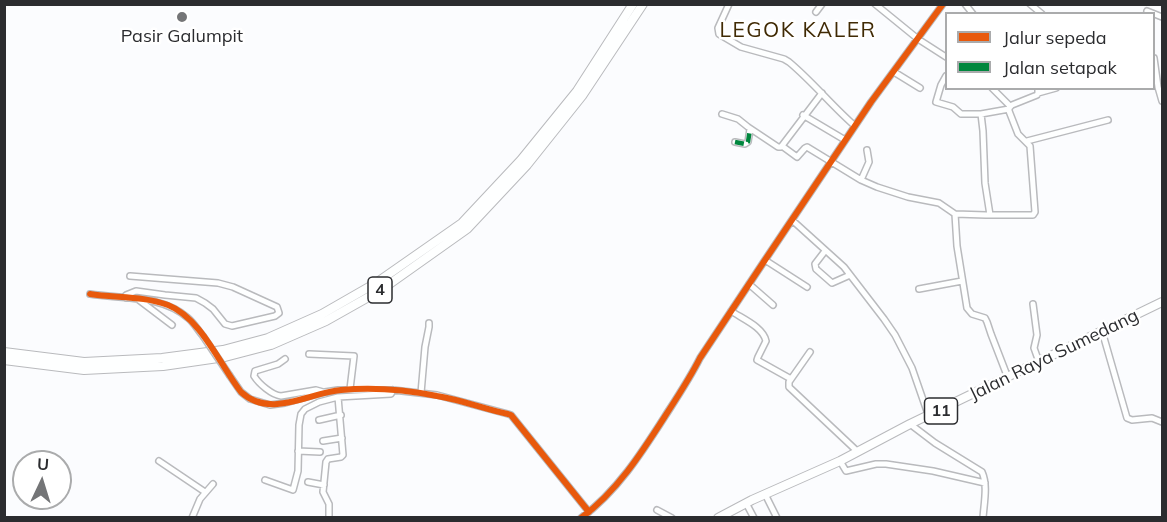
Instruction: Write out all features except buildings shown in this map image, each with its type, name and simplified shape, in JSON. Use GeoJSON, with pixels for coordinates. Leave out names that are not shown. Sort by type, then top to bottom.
{"type":"FeatureCollection","features":[{"type":"Feature","properties":{"kind":"highway","name":"4"},"geometry":{"type":"LineString","coordinates":[[4,352],[84,362],[162,358],[223,350],[268,338],[322,314],[376,283],[462,223],[521,160],[577,90],[633,4]]}},
{"type":"Feature","properties":{"kind":"highway","name":"4"},"geometry":{"type":"LineString","coordinates":[[4,360],[84,370],[163,366],[225,357],[271,345],[326,321],[381,290],[467,229],[527,165],[582,96],[643,4]]}},
{"type":"Feature","properties":{"kind":"highway","name":"Jalan Raya Sumedang"},"geometry":{"type":"LineString","coordinates":[[718,518],[765,494],[840,461],[910,424],[929,417],[1162,302]]}},
{"type":"Feature","properties":{"kind":"street"},"geometry":{"type":"LineString","coordinates":[[729,4],[718,28],[719,34],[741,46],[789,62],[855,126]]}},
{"type":"Feature","properties":{"kind":"street"},"geometry":{"type":"LineString","coordinates":[[816,12],[822,4]]}},
{"type":"Feature","properties":{"kind":"street"},"geometry":{"type":"LineString","coordinates":[[875,4],[918,39],[945,56]]}},
{"type":"Feature","properties":{"kind":"street"},"geometry":{"type":"LineString","coordinates":[[581,518],[612,490],[647,444],[731,311],[845,140],[943,4]]}},
{"type":"Feature","properties":{"kind":"street"},"geometry":{"type":"LineString","coordinates":[[1155,65],[1162,101]]}},
{"type":"Feature","properties":{"kind":"street"},"geometry":{"type":"LineString","coordinates":[[894,72],[920,88]]}},
{"type":"Feature","properties":{"kind":"street"},"geometry":{"type":"LineString","coordinates":[[945,78],[936,102],[953,107],[961,114],[981,114],[1009,108],[1038,91]]}},
{"type":"Feature","properties":{"kind":"street"},"geometry":{"type":"LineString","coordinates":[[722,114],[738,119],[750,129],[797,157],[807,147],[861,180],[908,197],[939,203],[955,214],[1029,216],[1034,213],[1030,146],[1018,134],[1009,108],[994,90]]}},
{"type":"Feature","properties":{"kind":"street"},"geometry":{"type":"LineString","coordinates":[[782,146],[822,93]]}},
{"type":"Feature","properties":{"kind":"street"},"geometry":{"type":"LineString","coordinates":[[981,114],[985,183],[990,216]]}},
{"type":"Feature","properties":{"kind":"street"},"geometry":{"type":"LineString","coordinates":[[804,115],[845,140]]}},
{"type":"Feature","properties":{"kind":"street"},"geometry":{"type":"LineString","coordinates":[[1027,141],[1108,120]]}},
{"type":"Feature","properties":{"kind":"street"},"geometry":{"type":"LineString","coordinates":[[735,142],[745,144],[748,142],[750,129]]}},
{"type":"Feature","properties":{"kind":"street"},"geometry":{"type":"LineString","coordinates":[[861,180],[869,162],[867,150]]}},
{"type":"Feature","properties":{"kind":"street"},"geometry":{"type":"LineString","coordinates":[[955,214],[957,246],[967,308],[972,314],[985,318],[1008,378]]}},
{"type":"Feature","properties":{"kind":"street"},"geometry":{"type":"LineString","coordinates":[[792,220],[850,275],[895,335],[912,368],[929,417]]}},
{"type":"Feature","properties":{"kind":"street"},"geometry":{"type":"LineString","coordinates":[[825,251],[815,264],[816,269],[832,283],[850,275]]}},
{"type":"Feature","properties":{"kind":"street"},"geometry":{"type":"LineString","coordinates":[[765,260],[807,287]]}},
{"type":"Feature","properties":{"kind":"street"},"geometry":{"type":"LineString","coordinates":[[126,298],[130,292],[136,291],[196,298],[213,309],[225,324],[232,326],[276,316],[279,313],[277,307],[233,287],[218,283],[130,276]]}},
{"type":"Feature","properties":{"kind":"street"},"geometry":{"type":"LineString","coordinates":[[919,289],[962,281]]}},
{"type":"Feature","properties":{"kind":"street"},"geometry":{"type":"LineString","coordinates":[[749,284],[773,305]]}},
{"type":"Feature","properties":{"kind":"street"},"geometry":{"type":"LineString","coordinates":[[90,294],[156,302],[179,311],[203,336],[241,392],[250,399],[270,405],[325,392],[350,389],[393,390],[437,395],[511,415],[589,512]]}},
{"type":"Feature","properties":{"kind":"street"},"geometry":{"type":"LineString","coordinates":[[138,299],[172,326]]}},
{"type":"Feature","properties":{"kind":"street"},"geometry":{"type":"LineString","coordinates":[[1033,304],[1037,334],[1034,348],[1038,363]]}},
{"type":"Feature","properties":{"kind":"street"},"geometry":{"type":"LineString","coordinates":[[731,311],[765,335],[766,341],[757,360],[791,379]]}},
{"type":"Feature","properties":{"kind":"street"},"geometry":{"type":"LineString","coordinates":[[421,393],[424,347],[429,323]]}},
{"type":"Feature","properties":{"kind":"street"},"geometry":{"type":"LineString","coordinates":[[1102,332],[1128,419],[1150,418],[1162,422]]}},
{"type":"Feature","properties":{"kind":"street"},"geometry":{"type":"LineString","coordinates":[[810,352],[789,382],[789,387],[858,452]]}},
{"type":"Feature","properties":{"kind":"street"},"geometry":{"type":"LineString","coordinates":[[309,354],[354,356],[350,389]]}},
{"type":"Feature","properties":{"kind":"street"},"geometry":{"type":"LineString","coordinates":[[285,359],[278,364],[255,371],[254,376],[277,396],[316,390],[325,392]]}},
{"type":"Feature","properties":{"kind":"street"},"geometry":{"type":"LineString","coordinates":[[265,480],[294,490],[298,471],[299,425],[304,409],[338,397],[390,394],[393,390]]}},
{"type":"Feature","properties":{"kind":"street"},"geometry":{"type":"LineString","coordinates":[[329,518],[329,504],[323,492],[326,462],[328,459],[343,455],[338,397]]}},
{"type":"Feature","properties":{"kind":"street"},"geometry":{"type":"LineString","coordinates":[[319,420],[341,415]]}},
{"type":"Feature","properties":{"kind":"street"},"geometry":{"type":"LineString","coordinates":[[910,424],[935,443],[982,472],[985,483],[983,518]]}},
{"type":"Feature","properties":{"kind":"street"},"geometry":{"type":"LineString","coordinates":[[323,441],[342,438]]}},
{"type":"Feature","properties":{"kind":"street"},"geometry":{"type":"LineString","coordinates":[[298,451],[320,452]]}},
{"type":"Feature","properties":{"kind":"street"},"geometry":{"type":"LineString","coordinates":[[159,461],[206,492]]}},
{"type":"Feature","properties":{"kind":"street"},"geometry":{"type":"LineString","coordinates":[[840,461],[846,471],[880,463],[933,471],[985,483]]}},
{"type":"Feature","properties":{"kind":"street"},"geometry":{"type":"LineString","coordinates":[[308,483],[324,485]]}},
{"type":"Feature","properties":{"kind":"street"},"geometry":{"type":"LineString","coordinates":[[192,518],[200,499],[213,484]]}},
{"type":"Feature","properties":{"kind":"street"},"geometry":{"type":"LineString","coordinates":[[765,494],[777,518]]}},
{"type":"Feature","properties":{"kind":"street"},"geometry":{"type":"LineString","coordinates":[[746,503],[754,518]]}},
{"type":"Feature","properties":{"kind":"street"},"geometry":{"type":"LineString","coordinates":[[657,510],[672,518]]}},
{"type":"Feature","properties":{"kind":"marked path"},"geometry":{"type":"LineString","coordinates":[[735,142],[745,144],[748,142],[750,129]]}},
{"type":"Feature","properties":{"kind":"cycle path"},"geometry":{"type":"LineString","coordinates":[[581,518],[619,482],[640,454],[700,358],[871,102],[943,4]]}},
{"type":"Feature","properties":{"kind":"cycle path"},"geometry":{"type":"LineString","coordinates":[[90,294],[149,300],[180,311],[200,331],[241,392],[252,400],[264,404],[289,402],[341,390],[378,389],[446,398],[511,415],[589,512]]}},
{"type":"Feature","properties":{"kind":"place","name":"Pasir Galumpit"},"geometry":{"type":"Point","coordinates":[182,17]}},
{"type":"Feature","properties":{"kind":"district","name":"LEGOK KALER"},"geometry":{"type":"Point","coordinates":[798,31]}}]}
